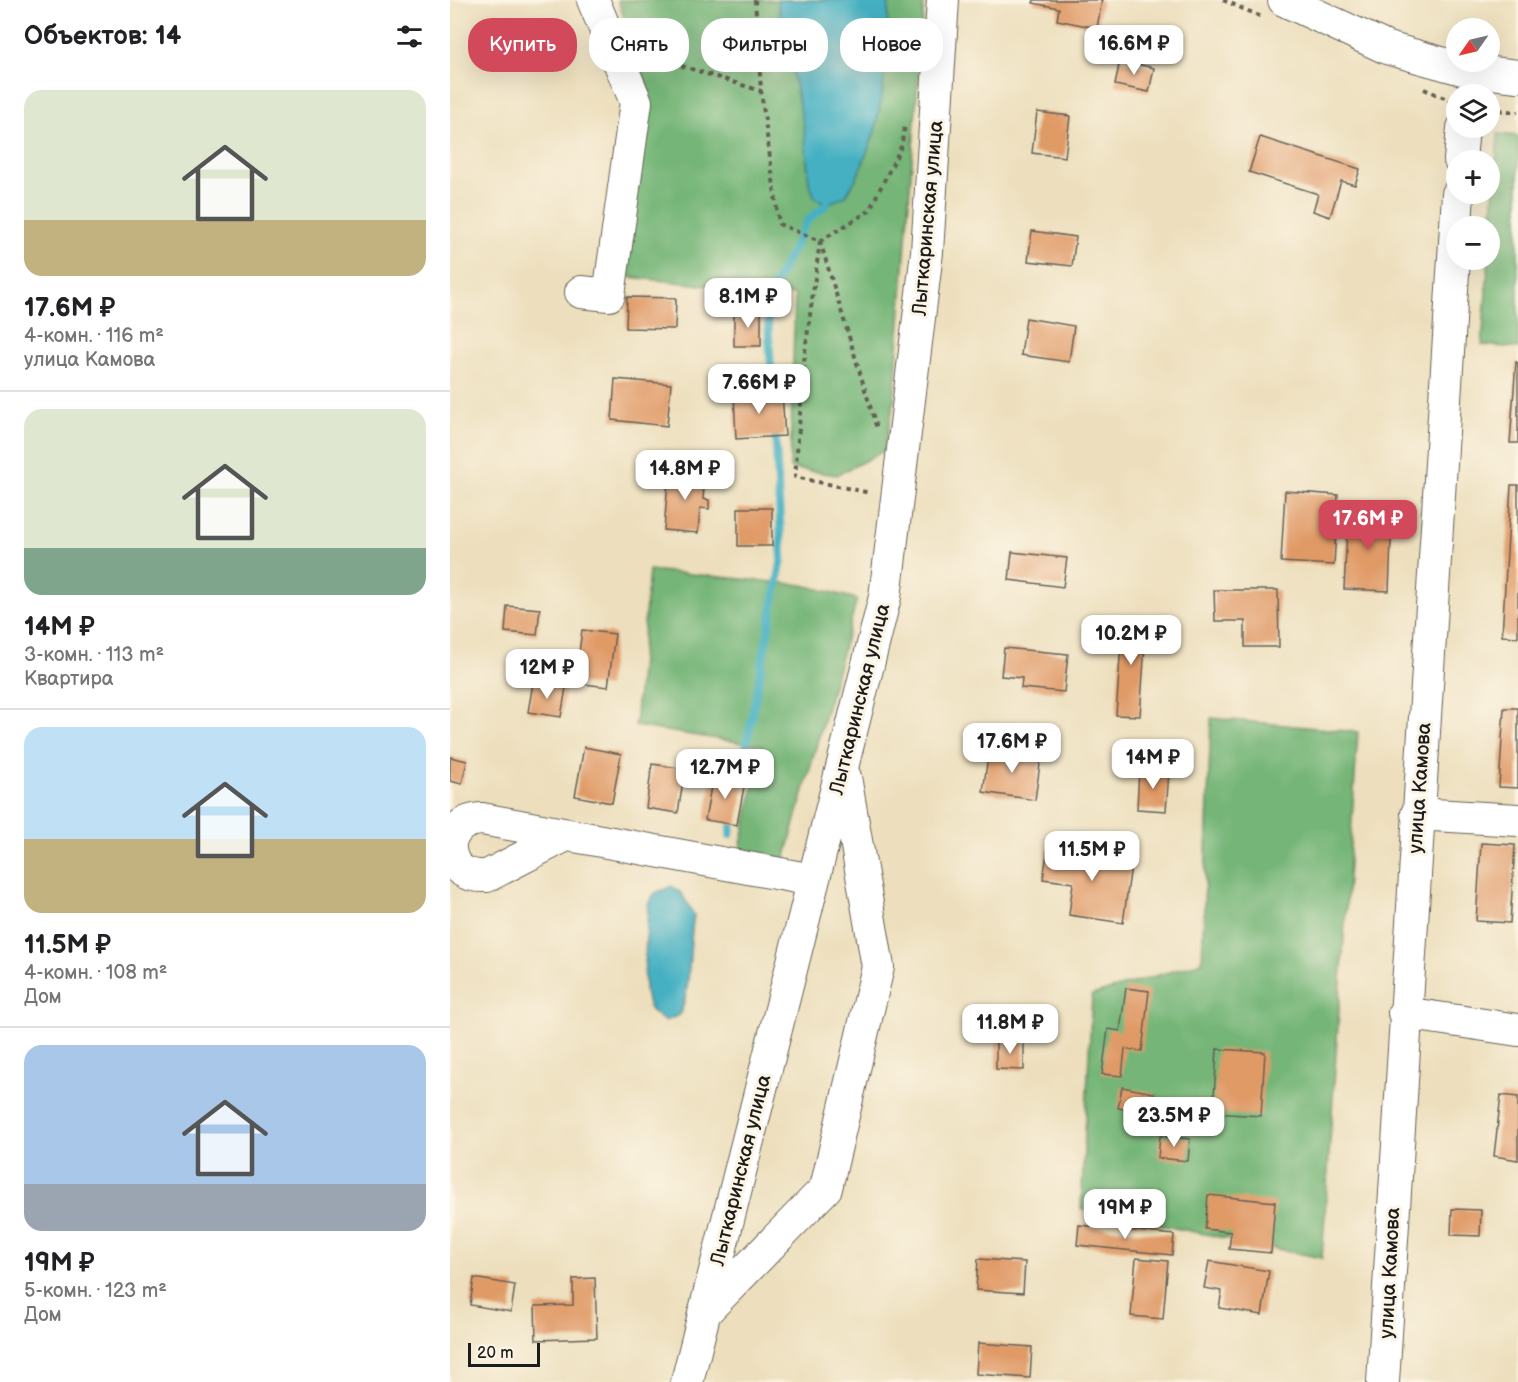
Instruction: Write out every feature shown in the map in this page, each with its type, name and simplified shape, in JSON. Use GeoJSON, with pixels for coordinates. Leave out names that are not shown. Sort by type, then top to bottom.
{"type":"FeatureCollection","features":[{"type":"Feature","properties":{"kind":"street"},"geometry":{"type":"LineString","coordinates":[[593,0],[600,18]]}},
{"type":"Feature","properties":{"kind":"street","name":"Лыткаринская улица"},"geometry":{"type":"LineString","coordinates":[[687,1382],[885,597],[927,252],[943,0]]}},
{"type":"Feature","properties":{"kind":"street"},"geometry":{"type":"LineString","coordinates":[[1284,0],[1465,82],[1518,76]]}},
{"type":"Feature","properties":{"kind":"street"},"geometry":{"type":"LineString","coordinates":[[581,292],[609,295],[636,102],[623,72]]}},
{"type":"Feature","properties":{"kind":"street","name":"улица Камова"},"geometry":{"type":"LineString","coordinates":[[1383,1382],[1404,1013],[1457,204]]}},
{"type":"Feature","properties":{"kind":"street"},"geometry":{"type":"LineString","coordinates":[[703,1314],[826,1188],[878,967],[843,766]]}},
{"type":"Feature","properties":{"kind":"street"},"geometry":{"type":"LineString","coordinates":[[1417,814],[1518,820]]}},
{"type":"Feature","properties":{"kind":"street"},"geometry":{"type":"LineString","coordinates":[[450,843],[460,825],[470,820],[482,819],[813,880]]}},
{"type":"Feature","properties":{"kind":"street"},"geometry":{"type":"LineString","coordinates":[[450,849],[456,866],[465,873],[476,877],[487,876],[567,835]]}},
{"type":"Feature","properties":{"kind":"street"},"geometry":{"type":"LineString","coordinates":[[1404,1013],[1518,1030]]}},
{"type":"Feature","properties":{"kind":"path"},"geometry":{"type":"LineString","coordinates":[[755,0],[760,91],[779,224],[820,242],[880,440]]}},
{"type":"Feature","properties":{"kind":"path"},"geometry":{"type":"LineString","coordinates":[[689,69],[760,91]]}},
{"type":"Feature","properties":{"kind":"path"},"geometry":{"type":"LineString","coordinates":[[1500,110],[1518,112]]}},
{"type":"Feature","properties":{"kind":"path"},"geometry":{"type":"LineString","coordinates":[[820,242],[869,212],[901,147],[908,113]]}},
{"type":"Feature","properties":{"kind":"path"},"geometry":{"type":"LineString","coordinates":[[820,242],[805,352],[795,477],[898,498]]}},
{"type":"Feature","properties":{"kind":"green space"},"geometry":{"type":"Polygon","coordinates":[[[618,0],[924,0],[923,18],[840,18],[840,72],[919,72],[894,402],[884,451],[837,475],[790,468],[795,295],[602,274],[649,92],[642,72],[689,72],[689,18],[624,18],[618,0]]]}},
{"type":"Feature","properties":{"kind":"green space"},"geometry":{"type":"Polygon","coordinates":[[[1500,134],[1518,136],[1518,348],[1482,345],[1488,270],[1500,270],[1500,216],[1492,216],[1493,204],[1500,204],[1500,150],[1497,150],[1500,134]]]}},
{"type":"Feature","properties":{"kind":"green space"},"geometry":{"type":"Polygon","coordinates":[[[649,570],[803,585],[857,599],[785,859],[740,849],[762,746],[635,726],[649,570]]]}},
{"type":"Feature","properties":{"kind":"green space"},"geometry":{"type":"Polygon","coordinates":[[[1211,718],[1358,732],[1322,1258],[1081,1209],[1092,995],[1202,962],[1211,718]]]}},
{"type":"Feature","properties":{"kind":"water"},"geometry":{"type":"Polygon","coordinates":[[[777,0],[889,0],[888,18],[840,18],[840,72],[884,72],[883,88],[875,132],[858,175],[846,196],[827,204],[815,198],[809,183],[804,127],[792,72],[828,72],[828,18],[781,18],[777,0]]]}},
{"type":"Feature","properties":{"kind":"water"},"geometry":{"type":"Polygon","coordinates":[[[672,886],[681,893],[694,915],[684,1003],[680,1015],[665,1021],[652,1012],[648,1004],[645,956],[648,904],[655,893],[672,886]]]}},
{"type":"Feature","properties":{"kind":"building"},"geometry":{"type":"Polygon","coordinates":[[[1034,0],[1102,0],[1097,28],[1057,20],[1059,8],[1033,3],[1034,0]]]}},
{"type":"Feature","properties":{"kind":"building"},"geometry":{"type":"Polygon","coordinates":[[[1120,60],[1154,68],[1149,92],[1115,85],[1120,60]]]}},
{"type":"Feature","properties":{"kind":"building"},"geometry":{"type":"Polygon","coordinates":[[[1037,112],[1070,116],[1065,157],[1032,153],[1037,112]]]}},
{"type":"Feature","properties":{"kind":"building"},"geometry":{"type":"Polygon","coordinates":[[[1260,137],[1360,169],[1355,185],[1341,181],[1330,217],[1313,211],[1318,194],[1249,172],[1260,137]]]}},
{"type":"Feature","properties":{"kind":"building"},"geometry":{"type":"Polygon","coordinates":[[[1032,231],[1076,237],[1072,266],[1028,261],[1032,231]]]}},
{"type":"Feature","properties":{"kind":"building"},"geometry":{"type":"Polygon","coordinates":[[[627,297],[676,298],[675,329],[626,328],[627,297]]]}},
{"type":"Feature","properties":{"kind":"building"},"geometry":{"type":"Polygon","coordinates":[[[761,312],[761,346],[734,346],[734,313],[761,312]]]}},
{"type":"Feature","properties":{"kind":"building"},"geometry":{"type":"Polygon","coordinates":[[[1026,318],[1074,326],[1069,362],[1021,355],[1026,318]]]}},
{"type":"Feature","properties":{"kind":"building"},"geometry":{"type":"Polygon","coordinates":[[[1516,362],[1518,363],[1518,443],[1510,443],[1516,362]]]}},
{"type":"Feature","properties":{"kind":"building"},"geometry":{"type":"Polygon","coordinates":[[[615,379],[671,384],[667,426],[612,420],[615,379]]]}},
{"type":"Feature","properties":{"kind":"building"},"geometry":{"type":"Polygon","coordinates":[[[782,392],[785,436],[736,439],[734,394],[782,392]]]}},
{"type":"Feature","properties":{"kind":"building"},"geometry":{"type":"Polygon","coordinates":[[[669,470],[705,473],[703,499],[709,500],[709,509],[700,508],[698,533],[664,530],[669,470]]]}},
{"type":"Feature","properties":{"kind":"building"},"geometry":{"type":"Polygon","coordinates":[[[1511,485],[1518,485],[1518,637],[1502,636],[1511,485]]]}},
{"type":"Feature","properties":{"kind":"building"},"geometry":{"type":"Polygon","coordinates":[[[1285,491],[1338,495],[1334,565],[1281,562],[1285,491]]]}},
{"type":"Feature","properties":{"kind":"building"},"geometry":{"type":"Polygon","coordinates":[[[738,508],[772,508],[772,546],[738,546],[738,508]]]}},
{"type":"Feature","properties":{"kind":"building"},"geometry":{"type":"Polygon","coordinates":[[[1348,511],[1392,514],[1389,591],[1344,589],[1348,511]]]}},
{"type":"Feature","properties":{"kind":"building"},"geometry":{"type":"Polygon","coordinates":[[[1012,552],[1067,558],[1063,587],[1009,580],[1012,552]]]}},
{"type":"Feature","properties":{"kind":"building"},"geometry":{"type":"Polygon","coordinates":[[[1214,590],[1278,590],[1279,647],[1245,647],[1245,621],[1215,621],[1214,590]]]}},
{"type":"Feature","properties":{"kind":"building"},"geometry":{"type":"Polygon","coordinates":[[[507,606],[540,609],[537,635],[505,632],[507,606]]]}},
{"type":"Feature","properties":{"kind":"building"},"geometry":{"type":"Polygon","coordinates":[[[1123,615],[1147,617],[1140,716],[1116,715],[1123,615]]]}},
{"type":"Feature","properties":{"kind":"building"},"geometry":{"type":"Polygon","coordinates":[[[582,630],[615,634],[608,687],[575,683],[582,630]]]}},
{"type":"Feature","properties":{"kind":"building"},"geometry":{"type":"Polygon","coordinates":[[[1004,648],[1068,654],[1064,692],[1021,688],[1022,678],[1001,676],[1004,648]]]}},
{"type":"Feature","properties":{"kind":"building"},"geometry":{"type":"Polygon","coordinates":[[[533,683],[566,688],[561,717],[528,712],[533,683]]]}},
{"type":"Feature","properties":{"kind":"building"},"geometry":{"type":"Polygon","coordinates":[[[1504,708],[1518,708],[1518,788],[1499,787],[1504,708]]]}},
{"type":"Feature","properties":{"kind":"building"},"geometry":{"type":"Polygon","coordinates":[[[584,747],[621,754],[612,803],[575,796],[584,747]]]}},
{"type":"Feature","properties":{"kind":"building"},"geometry":{"type":"Polygon","coordinates":[[[989,749],[1041,757],[1035,800],[983,792],[989,749]]]}},
{"type":"Feature","properties":{"kind":"building"},"geometry":{"type":"Polygon","coordinates":[[[450,757],[467,761],[462,784],[450,781],[450,757]]]}},
{"type":"Feature","properties":{"kind":"building"},"geometry":{"type":"Polygon","coordinates":[[[652,764],[685,769],[678,813],[646,808],[652,764]]]}},
{"type":"Feature","properties":{"kind":"building"},"geometry":{"type":"Polygon","coordinates":[[[1139,770],[1169,772],[1166,811],[1137,809],[1139,770]]]}},
{"type":"Feature","properties":{"kind":"building"},"geometry":{"type":"Polygon","coordinates":[[[713,775],[745,781],[737,825],[705,820],[713,775]]]}},
{"type":"Feature","properties":{"kind":"building"},"geometry":{"type":"Polygon","coordinates":[[[1481,843],[1515,845],[1510,923],[1476,921],[1481,843]]]}},
{"type":"Feature","properties":{"kind":"building"},"geometry":{"type":"Polygon","coordinates":[[[1048,847],[1132,859],[1123,923],[1069,915],[1073,883],[1043,879],[1048,847]]]}},
{"type":"Feature","properties":{"kind":"building"},"geometry":{"type":"Polygon","coordinates":[[[1126,988],[1149,991],[1142,1051],[1125,1049],[1122,1076],[1102,1074],[1108,1029],[1120,1031],[1126,988]]]}},
{"type":"Feature","properties":{"kind":"building"},"geometry":{"type":"Polygon","coordinates":[[[996,1040],[1024,1040],[1024,1070],[996,1069],[996,1040]]]}},
{"type":"Feature","properties":{"kind":"building"},"geometry":{"type":"Polygon","coordinates":[[[1217,1049],[1265,1052],[1261,1116],[1213,1113],[1217,1049]]]}},
{"type":"Feature","properties":{"kind":"building"},"geometry":{"type":"Polygon","coordinates":[[[1122,1087],[1154,1093],[1150,1114],[1118,1108],[1122,1087]]]}},
{"type":"Feature","properties":{"kind":"building"},"geometry":{"type":"Polygon","coordinates":[[[1501,1095],[1518,1097],[1518,1160],[1494,1156],[1501,1095]]]}},
{"type":"Feature","properties":{"kind":"building"},"geometry":{"type":"Polygon","coordinates":[[[1160,1136],[1190,1139],[1188,1161],[1158,1158],[1160,1136]]]}},
{"type":"Feature","properties":{"kind":"building"},"geometry":{"type":"Polygon","coordinates":[[[1208,1195],[1275,1202],[1271,1253],[1229,1249],[1231,1232],[1205,1229],[1208,1195]]]}},
{"type":"Feature","properties":{"kind":"building"},"geometry":{"type":"Polygon","coordinates":[[[1132,1204],[1161,1206],[1159,1226],[1131,1223],[1132,1204]]]}},
{"type":"Feature","properties":{"kind":"building"},"geometry":{"type":"Polygon","coordinates":[[[1452,1209],[1481,1210],[1480,1236],[1451,1235],[1452,1209]]]}},
{"type":"Feature","properties":{"kind":"building"},"geometry":{"type":"Polygon","coordinates":[[[1079,1225],[1174,1235],[1172,1255],[1077,1245],[1079,1225]]]}},
{"type":"Feature","properties":{"kind":"building"},"geometry":{"type":"Polygon","coordinates":[[[1136,1258],[1168,1261],[1163,1319],[1131,1316],[1136,1258]]]}},
{"type":"Feature","properties":{"kind":"building"},"geometry":{"type":"Polygon","coordinates":[[[978,1259],[1025,1262],[1023,1293],[976,1290],[978,1259]]]}},
{"type":"Feature","properties":{"kind":"building"},"geometry":{"type":"Polygon","coordinates":[[[1209,1261],[1269,1271],[1262,1315],[1219,1308],[1222,1291],[1204,1288],[1209,1261]]]}},
{"type":"Feature","properties":{"kind":"building"},"geometry":{"type":"Polygon","coordinates":[[[474,1278],[515,1285],[511,1312],[470,1305],[474,1278]]]}},
{"type":"Feature","properties":{"kind":"building"},"geometry":{"type":"Polygon","coordinates":[[[595,1278],[597,1338],[536,1340],[535,1306],[573,1305],[573,1279],[595,1278]]]}},
{"type":"Feature","properties":{"kind":"building"},"geometry":{"type":"Polygon","coordinates":[[[978,1343],[1032,1347],[1030,1378],[976,1374],[978,1343]]]}},
{"type":"Feature","properties":{"kind":"waterway"},"geometry":{"type":"LineString","coordinates":[[773,400],[768,321],[771,292],[807,221],[827,204]]}},
{"type":"Feature","properties":{"kind":"waterway"},"geometry":{"type":"LineString","coordinates":[[738,789],[782,558],[775,427]]}},
{"type":"Feature","properties":{"kind":"waterway"},"geometry":{"type":"LineString","coordinates":[[730,835],[733,815]]}}]}
